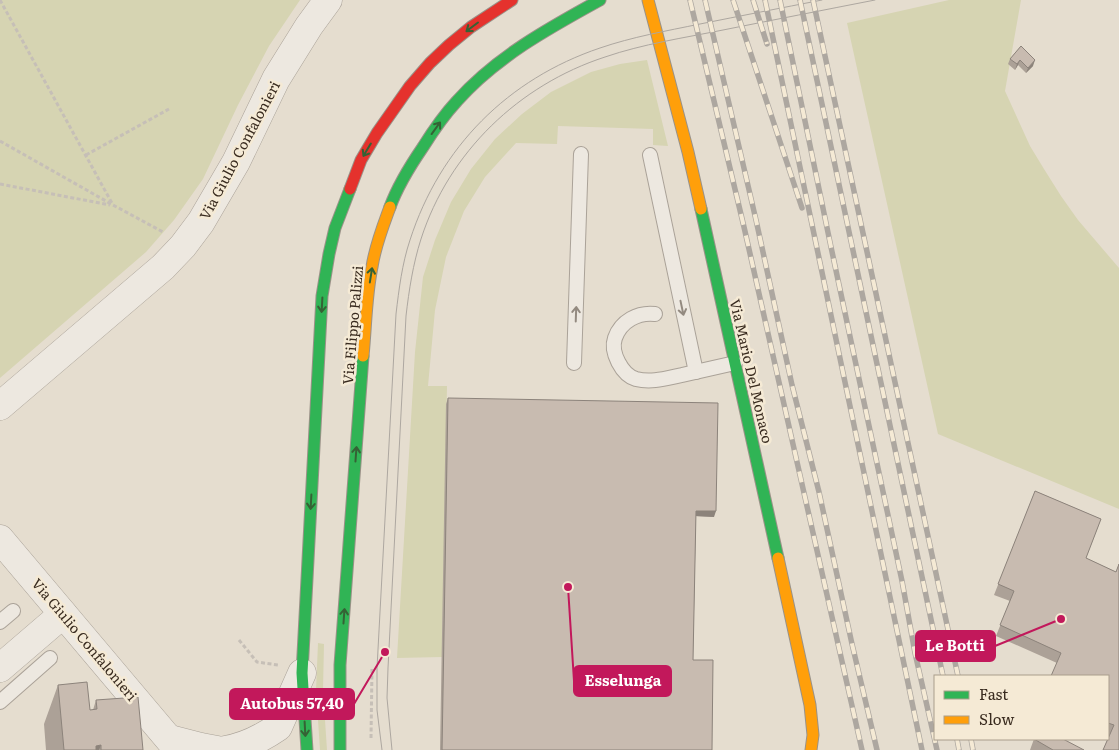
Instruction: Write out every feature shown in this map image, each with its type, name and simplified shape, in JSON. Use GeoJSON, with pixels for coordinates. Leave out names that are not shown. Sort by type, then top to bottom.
{"type":"FeatureCollection","features":[{"type":"Feature","properties":{"kind":"main road"},"geometry":{"type":"LineString","coordinates":[[307,750],[287,670],[322,296],[335,228],[361,160],[377,133],[410,86],[449,45],[512,0]]}},
{"type":"Feature","properties":{"kind":"main road","name":"Via Filippo Palizzi"},"geometry":{"type":"LineString","coordinates":[[340,750],[340,665],[368,295],[373,258],[384,225],[396,192],[412,162],[434,129],[461,95],[526,43],[600,0]]}},
{"type":"Feature","properties":{"kind":"main road","name":"Via Mario Del Monaco"},"geometry":{"type":"LineString","coordinates":[[648,0],[688,152],[810,705],[813,735],[811,750]]}},
{"type":"Feature","properties":{"kind":"street","name":"Via Giulio Confalonieri"},"geometry":{"type":"LineString","coordinates":[[0,406],[163,267],[183,246],[201,222],[220,191],[276,79],[309,26],[328,0]]}},
{"type":"Feature","properties":{"kind":"street","name":"Via Giulio Confalonieri"},"geometry":{"type":"LineString","coordinates":[[0,539],[174,745],[217,750]]}},
{"type":"Feature","properties":{"kind":"street"},"geometry":{"type":"LineString","coordinates":[[0,668],[63,614]]}},
{"type":"Feature","properties":{"kind":"street"},"geometry":{"type":"LineString","coordinates":[[225,750],[245,745],[278,727],[287,670]]}},
{"type":"Feature","properties":{"kind":"lane"},"geometry":{"type":"LineString","coordinates":[[574,363],[582,154]]}},
{"type":"Feature","properties":{"kind":"lane"},"geometry":{"type":"LineString","coordinates":[[650,155],[696,372]]}},
{"type":"Feature","properties":{"kind":"lane"},"geometry":{"type":"LineString","coordinates":[[655,314],[646,313],[636,316],[623,325],[614,339],[615,356],[622,370],[634,378],[652,381],[735,362]]}},
{"type":"Feature","properties":{"kind":"lane"},"geometry":{"type":"LineString","coordinates":[[0,622],[13,611]]}},
{"type":"Feature","properties":{"kind":"lane"},"geometry":{"type":"LineString","coordinates":[[0,702],[50,658]]}},
{"type":"Feature","properties":{"kind":"path"},"geometry":{"type":"LineString","coordinates":[[0,0],[113,205]]}},
{"type":"Feature","properties":{"kind":"path"},"geometry":{"type":"LineString","coordinates":[[86,155],[169,108]]}},
{"type":"Feature","properties":{"kind":"path"},"geometry":{"type":"LineString","coordinates":[[0,141],[168,235]]}},
{"type":"Feature","properties":{"kind":"path"},"geometry":{"type":"LineString","coordinates":[[0,184],[113,205]]}},
{"type":"Feature","properties":{"kind":"path"},"geometry":{"type":"LineString","coordinates":[[239,640],[257,662],[287,670]]}},
{"type":"Feature","properties":{"kind":"path"},"geometry":{"type":"LineString","coordinates":[[371,738],[372,668]]}},
{"type":"Feature","properties":{"kind":"path"},"geometry":{"type":"LineString","coordinates":[[250,716],[261,709]]}},
{"type":"Feature","properties":{"kind":"shaded area"},"geometry":{"type":"Polygon","coordinates":[[[0,0],[300,0],[269,46],[238,105],[203,179],[174,220],[146,252],[0,378],[0,0]]]}},
{"type":"Feature","properties":{"kind":"shaded area"},"geometry":{"type":"Polygon","coordinates":[[[949,0],[1021,0],[1005,91],[1030,146],[1061,196],[1078,220],[1119,268],[1119,509],[938,434],[847,23],[949,0]]]}},
{"type":"Feature","properties":{"kind":"shaded area"},"geometry":{"type":"Polygon","coordinates":[[[647,60],[668,146],[653,145],[653,129],[558,126],[557,144],[516,143],[485,177],[464,211],[446,257],[435,310],[428,386],[447,386],[442,657],[397,658],[415,352],[423,277],[435,240],[451,202],[471,169],[495,139],[522,114],[551,92],[591,72],[620,64],[647,60]]]}},
{"type":"Feature","properties":{"kind":"shaded area"},"geometry":{"type":"Polygon","coordinates":[[[318,643],[324,644],[323,690],[327,750],[320,750],[316,690],[318,643]]]}},
{"type":"Feature","properties":{"kind":"building"},"geometry":{"type":"Polygon","coordinates":[[[1021,46],[1035,60],[1028,68],[1020,60],[1017,64],[1010,59],[1021,46]]]}},
{"type":"Feature","properties":{"kind":"building"},"geometry":{"type":"Polygon","coordinates":[[[448,398],[718,403],[716,511],[696,511],[693,660],[713,660],[712,750],[442,750],[448,398]]]}},
{"type":"Feature","properties":{"kind":"building"},"geometry":{"type":"Polygon","coordinates":[[[1035,491],[1101,519],[1086,558],[1116,572],[1119,564],[1119,750],[1103,750],[1114,725],[1109,723],[1109,675],[1051,675],[1061,653],[1000,625],[1014,591],[998,584],[1035,491]]]}},
{"type":"Feature","properties":{"kind":"building"},"geometry":{"type":"Polygon","coordinates":[[[87,682],[90,710],[97,709],[96,700],[138,697],[143,750],[101,750],[101,745],[96,746],[96,750],[64,750],[58,685],[87,682]]]}},
{"type":"Feature","properties":{"kind":"building"},"geometry":{"type":"Polygon","coordinates":[[[1036,740],[1065,740],[1084,750],[1053,750],[1036,740]]]}},
{"type":"Feature","properties":{"kind":"tram line"},"geometry":{"type":"LineString","coordinates":[[382,750],[377,710],[377,668],[396,314],[407,249],[423,206],[439,175],[459,147],[482,121],[507,98],[536,78],[567,61],[600,48],[637,37],[822,0]]}},
{"type":"Feature","properties":{"kind":"tram line"},"geometry":{"type":"LineString","coordinates":[[392,750],[387,698],[406,316],[412,277],[421,239],[433,207],[449,178],[491,126],[516,104],[544,85],[574,69],[619,52],[648,45],[875,0]]}},
{"type":"Feature","properties":{"kind":"railway"},"geometry":{"type":"LineString","coordinates":[[690,0],[744,227],[862,750]]}},
{"type":"Feature","properties":{"kind":"railway"},"geometry":{"type":"LineString","coordinates":[[705,0],[877,750]]}},
{"type":"Feature","properties":{"kind":"railway"},"geometry":{"type":"LineString","coordinates":[[733,0],[802,208]]}},
{"type":"Feature","properties":{"kind":"railway"},"geometry":{"type":"LineString","coordinates":[[753,0],[767,44]]}},
{"type":"Feature","properties":{"kind":"railway"},"geometry":{"type":"LineString","coordinates":[[765,0],[922,750]]}},
{"type":"Feature","properties":{"kind":"railway"},"geometry":{"type":"LineString","coordinates":[[780,0],[934,737]]}},
{"type":"Feature","properties":{"kind":"railway"},"geometry":{"type":"LineString","coordinates":[[800,0],[943,675]]}},
{"type":"Feature","properties":{"kind":"railway"},"geometry":{"type":"LineString","coordinates":[[813,0],[958,675]]}},
{"type":"Feature","properties":{"kind":"railway"},"geometry":{"type":"LineString","coordinates":[[935,740],[937,750]]}},
{"type":"Feature","properties":{"kind":"railway"},"geometry":{"type":"LineString","coordinates":[[957,740],[959,750]]}},
{"type":"Feature","properties":{"kind":"railway"},"geometry":{"type":"LineString","coordinates":[[971,740],[973,750]]}},
{"type":"Feature","properties":{"kind":"traffic: fast"},"geometry":{"type":"LineString","coordinates":[[390,207],[413,161],[448,112],[472,85],[524,44],[600,0]]}},
{"type":"Feature","properties":{"kind":"traffic: fast"},"geometry":{"type":"LineString","coordinates":[[307,750],[302,673],[322,296],[335,228],[350,189]]}},
{"type":"Feature","properties":{"kind":"traffic: fast"},"geometry":{"type":"LineString","coordinates":[[701,209],[778,558]]}},
{"type":"Feature","properties":{"kind":"traffic: fast"},"geometry":{"type":"LineString","coordinates":[[340,750],[340,665],[363,356]]}},
{"type":"Feature","properties":{"kind":"traffic: slow"},"geometry":{"type":"LineString","coordinates":[[648,0],[701,209]]}},
{"type":"Feature","properties":{"kind":"traffic: slow"},"geometry":{"type":"LineString","coordinates":[[363,356],[368,289],[373,259],[390,207]]}},
{"type":"Feature","properties":{"kind":"traffic: slow"},"geometry":{"type":"LineString","coordinates":[[778,558],[810,705],[813,735],[811,750]]}},
{"type":"Feature","properties":{"kind":"traffic: jam"},"geometry":{"type":"LineString","coordinates":[[350,189],[361,160],[377,133],[410,86],[449,45],[471,27],[512,0]]}},
{"type":"Feature","properties":{"kind":"place","name":"Esselunga"},"geometry":{"type":"Point","coordinates":[568,587]}},
{"type":"Feature","properties":{"kind":"place","name":"Le Botti"},"geometry":{"type":"Point","coordinates":[1061,619]}},
{"type":"Feature","properties":{"kind":"place","name":"Autobus 57,40"},"geometry":{"type":"Point","coordinates":[385,652]}}]}
